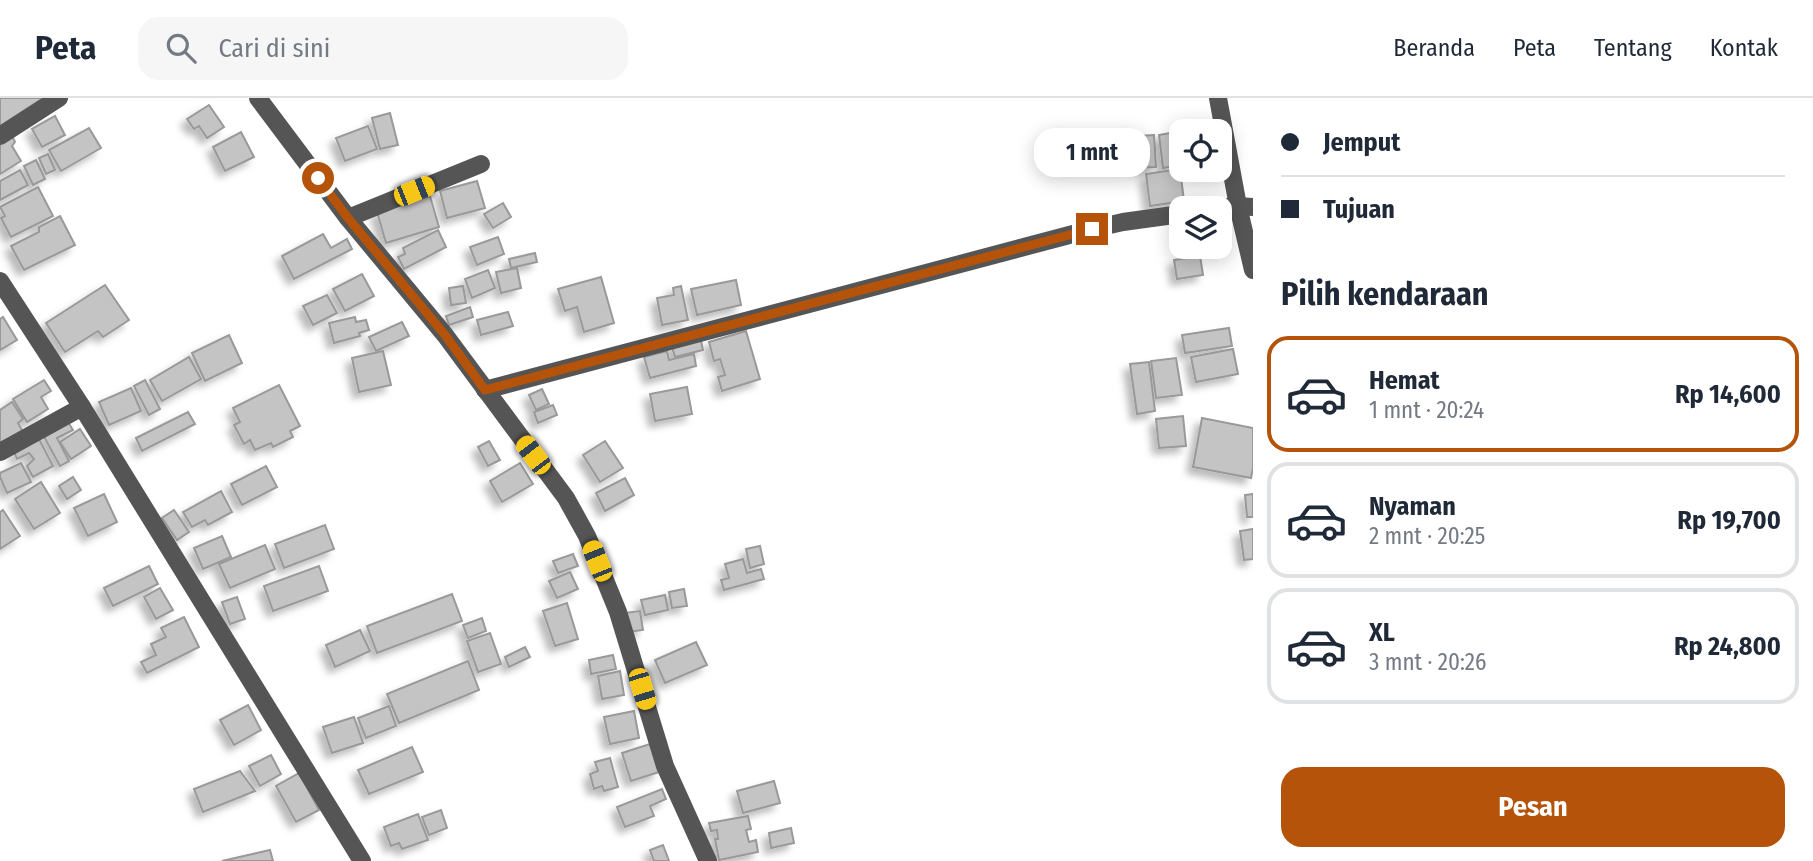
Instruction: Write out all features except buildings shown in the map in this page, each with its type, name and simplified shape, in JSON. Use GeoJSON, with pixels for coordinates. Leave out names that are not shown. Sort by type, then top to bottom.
{"type":"FeatureCollection","features":[{"type":"Feature","properties":{"kind":"street"},"geometry":{"type":"LineString","coordinates":[[0,136],[59,98]]}},
{"type":"Feature","properties":{"kind":"street"},"geometry":{"type":"LineString","coordinates":[[258,98],[348,218],[445,335],[566,498],[587,536],[618,612],[665,766],[708,861]]}},
{"type":"Feature","properties":{"kind":"street"},"geometry":{"type":"LineString","coordinates":[[1217,98],[1237,207],[1253,270]]}},
{"type":"Feature","properties":{"kind":"street"},"geometry":{"type":"LineString","coordinates":[[348,218],[481,164]]}},
{"type":"Feature","properties":{"kind":"street"},"geometry":{"type":"LineString","coordinates":[[485,390],[1092,229],[1169,216]]}},
{"type":"Feature","properties":{"kind":"street"},"geometry":{"type":"LineString","coordinates":[[1,286],[82,407],[362,861]]}},
{"type":"Feature","properties":{"kind":"street"},"geometry":{"type":"LineString","coordinates":[[0,452],[82,407]]}},
{"type":"Feature","properties":{"kind":"route"},"geometry":{"type":"LineString","coordinates":[[318,178],[445,335],[485,390],[1092,229]]}}]}
